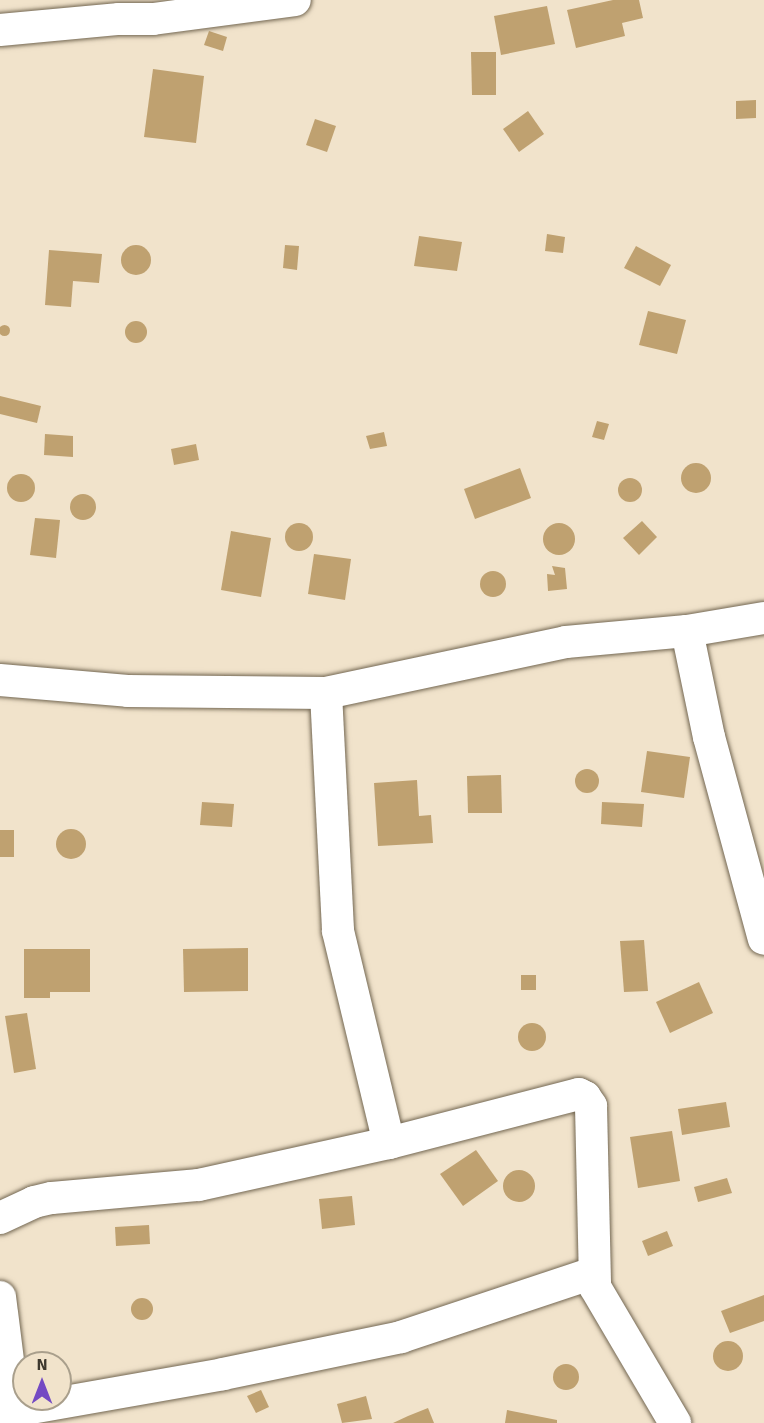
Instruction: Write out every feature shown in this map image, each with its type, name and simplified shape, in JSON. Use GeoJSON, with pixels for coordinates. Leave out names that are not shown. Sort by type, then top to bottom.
{"type":"FeatureCollection","features":[{"type":"Feature","properties":{"kind":"street"},"geometry":{"type":"LineString","coordinates":[[0,30],[119,19],[153,19],[295,0]]}},
{"type":"Feature","properties":{"kind":"street"},"geometry":{"type":"LineString","coordinates":[[0,680],[128,691],[326,693],[566,642],[687,631],[764,618]]}},
{"type":"Feature","properties":{"kind":"street"},"geometry":{"type":"LineString","coordinates":[[687,631],[709,736],[764,939]]}},
{"type":"Feature","properties":{"kind":"street"},"geometry":{"type":"LineString","coordinates":[[326,693],[338,931],[389,1143]]}},
{"type":"Feature","properties":{"kind":"street"},"geometry":{"type":"LineString","coordinates":[[0,1218],[34,1202],[52,1198],[199,1185],[389,1143],[573,1094],[585,1097],[591,1106],[595,1287],[675,1423]]}},
{"type":"Feature","properties":{"kind":"street"},"geometry":{"type":"LineString","coordinates":[[0,1297],[15,1417],[401,1337],[593,1273]]}},
{"type":"Feature","properties":{"kind":"building"},"geometry":{"type":"Polygon","coordinates":[[[613,0],[639,0],[643,18],[622,23],[625,36],[576,48],[567,10],[613,0]]]}},
{"type":"Feature","properties":{"kind":"building"},"geometry":{"type":"Polygon","coordinates":[[[547,6],[555,44],[501,55],[494,16],[547,6]]]}},
{"type":"Feature","properties":{"kind":"building"},"geometry":{"type":"Polygon","coordinates":[[[209,31],[227,37],[223,51],[204,45],[209,31]]]}},
{"type":"Feature","properties":{"kind":"building"},"geometry":{"type":"Polygon","coordinates":[[[471,52],[496,52],[496,95],[472,95],[471,52]]]}},
{"type":"Feature","properties":{"kind":"building"},"geometry":{"type":"Polygon","coordinates":[[[153,69],[204,76],[196,143],[144,137],[153,69]]]}},
{"type":"Feature","properties":{"kind":"building"},"geometry":{"type":"Polygon","coordinates":[[[756,100],[756,118],[736,119],[736,101],[756,100]]]}},
{"type":"Feature","properties":{"kind":"building"},"geometry":{"type":"Polygon","coordinates":[[[528,111],[544,134],[519,152],[503,129],[528,111]]]}},
{"type":"Feature","properties":{"kind":"building"},"geometry":{"type":"Polygon","coordinates":[[[315,119],[336,126],[327,152],[306,145],[315,119]]]}},
{"type":"Feature","properties":{"kind":"building"},"geometry":{"type":"Polygon","coordinates":[[[547,234],[565,237],[563,253],[545,251],[547,234]]]}},
{"type":"Feature","properties":{"kind":"building"},"geometry":{"type":"Polygon","coordinates":[[[419,236],[462,242],[457,271],[414,266],[419,236]]]}},
{"type":"Feature","properties":{"kind":"building"},"geometry":{"type":"Polygon","coordinates":[[[136,245],[147,249],[151,260],[147,271],[136,275],[125,271],[121,260],[125,249],[136,245]]]}},
{"type":"Feature","properties":{"kind":"building"},"geometry":{"type":"Polygon","coordinates":[[[285,245],[299,246],[297,270],[283,268],[285,245]]]}},
{"type":"Feature","properties":{"kind":"building"},"geometry":{"type":"Polygon","coordinates":[[[636,246],[671,265],[660,286],[624,268],[636,246]]]}},
{"type":"Feature","properties":{"kind":"building"},"geometry":{"type":"Polygon","coordinates":[[[49,250],[102,254],[99,283],[73,281],[71,307],[45,305],[49,250]]]}},
{"type":"Feature","properties":{"kind":"building"},"geometry":{"type":"Polygon","coordinates":[[[648,311],[686,320],[677,354],[639,345],[648,311]]]}},
{"type":"Feature","properties":{"kind":"building"},"geometry":{"type":"Polygon","coordinates":[[[136,321],[146,328],[147,332],[140,342],[136,343],[126,336],[125,332],[132,322],[136,321]]]}},
{"type":"Feature","properties":{"kind":"building"},"geometry":{"type":"Polygon","coordinates":[[[4,325],[8,326],[8,334],[4,335],[0,334],[-1,330],[0,326],[4,325]]]}},
{"type":"Feature","properties":{"kind":"building"},"geometry":{"type":"Polygon","coordinates":[[[0,396],[41,406],[37,423],[0,414],[0,396]]]}},
{"type":"Feature","properties":{"kind":"building"},"geometry":{"type":"Polygon","coordinates":[[[597,421],[609,424],[604,440],[592,437],[597,421]]]}},
{"type":"Feature","properties":{"kind":"building"},"geometry":{"type":"Polygon","coordinates":[[[384,432],[387,446],[370,449],[366,436],[384,432]]]}},
{"type":"Feature","properties":{"kind":"building"},"geometry":{"type":"Polygon","coordinates":[[[45,434],[73,436],[73,457],[44,455],[45,434]]]}},
{"type":"Feature","properties":{"kind":"building"},"geometry":{"type":"Polygon","coordinates":[[[196,444],[199,460],[174,465],[171,449],[196,444]]]}},
{"type":"Feature","properties":{"kind":"building"},"geometry":{"type":"Polygon","coordinates":[[[696,463],[707,467],[711,478],[707,489],[696,493],[685,489],[681,478],[685,467],[696,463]]]}},
{"type":"Feature","properties":{"kind":"building"},"geometry":{"type":"Polygon","coordinates":[[[520,468],[531,498],[475,519],[464,489],[520,468]]]}},
{"type":"Feature","properties":{"kind":"building"},"geometry":{"type":"Polygon","coordinates":[[[21,474],[31,478],[35,488],[31,498],[21,502],[11,498],[7,488],[11,478],[21,474]]]}},
{"type":"Feature","properties":{"kind":"building"},"geometry":{"type":"Polygon","coordinates":[[[630,478],[639,481],[642,490],[639,499],[630,502],[621,499],[618,490],[621,481],[630,478]]]}},
{"type":"Feature","properties":{"kind":"building"},"geometry":{"type":"Polygon","coordinates":[[[83,494],[92,498],[96,507],[92,516],[83,520],[74,516],[70,507],[74,498],[83,494]]]}},
{"type":"Feature","properties":{"kind":"building"},"geometry":{"type":"Polygon","coordinates":[[[35,518],[60,520],[56,558],[30,555],[35,518]]]}},
{"type":"Feature","properties":{"kind":"building"},"geometry":{"type":"Polygon","coordinates":[[[642,521],[657,537],[639,555],[623,538],[642,521]]]}},
{"type":"Feature","properties":{"kind":"building"},"geometry":{"type":"Polygon","coordinates":[[[299,523],[309,527],[313,537],[309,547],[299,551],[289,547],[285,537],[289,527],[299,523]]]}},
{"type":"Feature","properties":{"kind":"building"},"geometry":{"type":"Polygon","coordinates":[[[559,523],[570,528],[575,539],[570,550],[559,555],[548,550],[543,539],[548,528],[559,523]]]}},
{"type":"Feature","properties":{"kind":"building"},"geometry":{"type":"Polygon","coordinates":[[[231,531],[271,538],[261,597],[221,590],[231,531]]]}},
{"type":"Feature","properties":{"kind":"building"},"geometry":{"type":"Polygon","coordinates":[[[314,554],[351,559],[345,600],[308,594],[314,554]]]}},
{"type":"Feature","properties":{"kind":"building"},"geometry":{"type":"Polygon","coordinates":[[[552,566],[565,568],[567,589],[548,591],[547,574],[555,575],[552,566]]]}},
{"type":"Feature","properties":{"kind":"building"},"geometry":{"type":"Polygon","coordinates":[[[493,571],[502,575],[506,584],[502,593],[493,597],[484,593],[480,584],[484,575],[493,571]]]}},
{"type":"Feature","properties":{"kind":"building"},"geometry":{"type":"Polygon","coordinates":[[[647,751],[690,757],[684,798],[641,792],[647,751]]]}},
{"type":"Feature","properties":{"kind":"building"},"geometry":{"type":"Polygon","coordinates":[[[587,769],[596,772],[599,781],[596,790],[587,793],[578,790],[575,781],[578,772],[587,769]]]}},
{"type":"Feature","properties":{"kind":"building"},"geometry":{"type":"Polygon","coordinates":[[[501,775],[502,813],[468,813],[467,776],[501,775]]]}},
{"type":"Feature","properties":{"kind":"building"},"geometry":{"type":"Polygon","coordinates":[[[417,780],[419,816],[431,815],[433,843],[378,846],[374,783],[417,780]]]}},
{"type":"Feature","properties":{"kind":"building"},"geometry":{"type":"Polygon","coordinates":[[[202,802],[234,804],[232,827],[200,825],[202,802]]]}},
{"type":"Feature","properties":{"kind":"building"},"geometry":{"type":"Polygon","coordinates":[[[602,802],[644,804],[642,827],[601,824],[602,802]]]}},
{"type":"Feature","properties":{"kind":"building"},"geometry":{"type":"Polygon","coordinates":[[[71,829],[77,830],[85,838],[85,850],[77,858],[71,859],[65,858],[57,850],[56,844],[57,838],[65,830],[71,829]]]}},
{"type":"Feature","properties":{"kind":"building"},"geometry":{"type":"Polygon","coordinates":[[[0,830],[14,830],[14,857],[0,857],[0,830]]]}},
{"type":"Feature","properties":{"kind":"building"},"geometry":{"type":"Polygon","coordinates":[[[644,940],[648,991],[624,992],[620,941],[644,940]]]}},
{"type":"Feature","properties":{"kind":"building"},"geometry":{"type":"Polygon","coordinates":[[[248,948],[248,991],[184,992],[183,949],[248,948]]]}},
{"type":"Feature","properties":{"kind":"building"},"geometry":{"type":"Polygon","coordinates":[[[24,949],[90,949],[90,992],[50,992],[50,998],[24,998],[24,949]]]}},
{"type":"Feature","properties":{"kind":"building"},"geometry":{"type":"Polygon","coordinates":[[[521,975],[536,975],[536,990],[521,990],[521,975]]]}},
{"type":"Feature","properties":{"kind":"building"},"geometry":{"type":"Polygon","coordinates":[[[699,982],[713,1013],[670,1033],[656,1002],[699,982]]]}},
{"type":"Feature","properties":{"kind":"building"},"geometry":{"type":"Polygon","coordinates":[[[27,1013],[36,1069],[14,1073],[5,1016],[27,1013]]]}},
{"type":"Feature","properties":{"kind":"building"},"geometry":{"type":"Polygon","coordinates":[[[532,1023],[542,1027],[546,1037],[542,1047],[532,1051],[522,1047],[518,1037],[522,1027],[532,1023]]]}},
{"type":"Feature","properties":{"kind":"building"},"geometry":{"type":"Polygon","coordinates":[[[726,1102],[730,1127],[682,1135],[678,1109],[726,1102]]]}},
{"type":"Feature","properties":{"kind":"building"},"geometry":{"type":"Polygon","coordinates":[[[672,1131],[680,1181],[638,1188],[630,1137],[672,1131]]]}},
{"type":"Feature","properties":{"kind":"building"},"geometry":{"type":"Polygon","coordinates":[[[476,1150],[498,1181],[463,1206],[440,1174],[476,1150]]]}},
{"type":"Feature","properties":{"kind":"building"},"geometry":{"type":"Polygon","coordinates":[[[519,1170],[530,1175],[535,1186],[530,1197],[519,1202],[508,1197],[503,1186],[508,1175],[519,1170]]]}},
{"type":"Feature","properties":{"kind":"building"},"geometry":{"type":"Polygon","coordinates":[[[727,1178],[732,1193],[698,1202],[694,1187],[727,1178]]]}},
{"type":"Feature","properties":{"kind":"building"},"geometry":{"type":"Polygon","coordinates":[[[352,1196],[355,1225],[322,1229],[319,1199],[352,1196]]]}},
{"type":"Feature","properties":{"kind":"building"},"geometry":{"type":"Polygon","coordinates":[[[149,1225],[150,1244],[116,1246],[115,1227],[149,1225]]]}},
{"type":"Feature","properties":{"kind":"building"},"geometry":{"type":"Polygon","coordinates":[[[667,1231],[673,1246],[648,1256],[642,1241],[667,1231]]]}},
{"type":"Feature","properties":{"kind":"building"},"geometry":{"type":"Polygon","coordinates":[[[764,1295],[764,1321],[730,1333],[721,1311],[764,1295]]]}},
{"type":"Feature","properties":{"kind":"building"},"geometry":{"type":"Polygon","coordinates":[[[142,1298],[150,1301],[153,1309],[150,1317],[142,1320],[134,1317],[131,1309],[134,1301],[142,1298]]]}},
{"type":"Feature","properties":{"kind":"building"},"geometry":{"type":"Polygon","coordinates":[[[728,1341],[734,1342],[742,1350],[742,1362],[734,1370],[728,1371],[722,1370],[714,1362],[713,1356],[714,1350],[722,1342],[728,1341]]]}},
{"type":"Feature","properties":{"kind":"building"},"geometry":{"type":"Polygon","coordinates":[[[566,1364],[575,1368],[579,1377],[575,1386],[566,1390],[557,1386],[553,1377],[557,1368],[566,1364]]]}},
{"type":"Feature","properties":{"kind":"building"},"geometry":{"type":"Polygon","coordinates":[[[261,1390],[269,1407],[256,1413],[247,1396],[261,1390]]]}},
{"type":"Feature","properties":{"kind":"building"},"geometry":{"type":"Polygon","coordinates":[[[366,1396],[372,1419],[342,1423],[337,1404],[366,1396]]]}},
{"type":"Feature","properties":{"kind":"building"},"geometry":{"type":"Polygon","coordinates":[[[428,1408],[434,1423],[393,1423],[408,1416],[428,1408]]]}},
{"type":"Feature","properties":{"kind":"building"},"geometry":{"type":"Polygon","coordinates":[[[507,1410],[557,1420],[557,1423],[505,1423],[507,1410]]]}}]}
